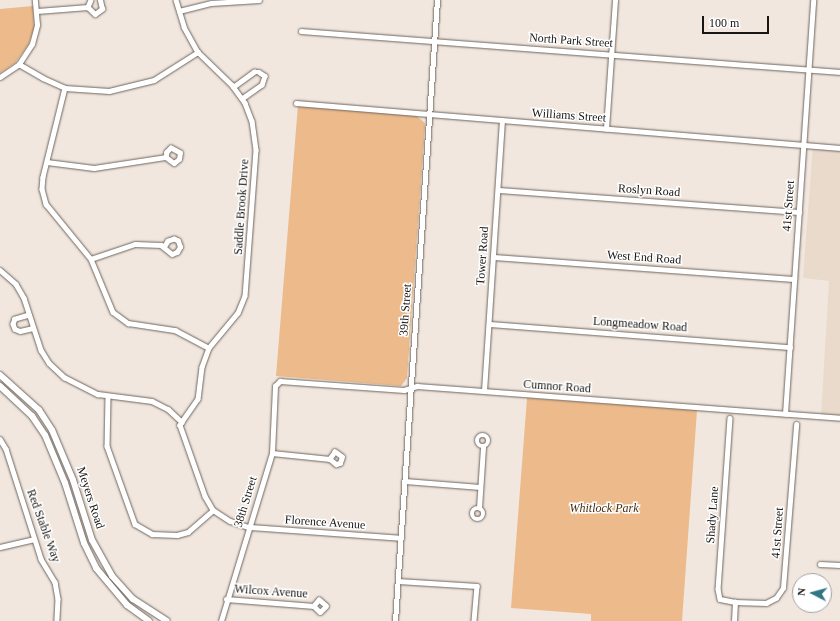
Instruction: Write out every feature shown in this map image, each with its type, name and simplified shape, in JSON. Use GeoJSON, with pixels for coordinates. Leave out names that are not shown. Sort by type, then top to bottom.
{"type":"FeatureCollection","features":[{"type":"Feature","properties":{"kind":"street"},"geometry":{"type":"LineString","coordinates":[[0,77],[19,64],[34,37],[37,11],[35,0]]}},
{"type":"Feature","properties":{"kind":"street"},"geometry":{"type":"LineString","coordinates":[[88,7],[91,0]]}},
{"type":"Feature","properties":{"kind":"street"},"geometry":{"type":"LineString","coordinates":[[88,7],[92,13],[99,13],[103,7],[100,0]]}},
{"type":"Feature","properties":{"kind":"street","name":"Saddle Brook Drive"},"geometry":{"type":"LineString","coordinates":[[176,0],[188,36],[198,52],[233,87],[242,99],[252,121],[256,145],[246,288],[238,313],[209,348],[202,367],[198,398],[182,422]]}},
{"type":"Feature","properties":{"kind":"street"},"geometry":{"type":"LineString","coordinates":[[179,12],[213,3],[259,0]]}},
{"type":"Feature","properties":{"kind":"street","name":"39th Street"},"geometry":{"type":"LineString","coordinates":[[395,621],[437,0]]}},
{"type":"Feature","properties":{"kind":"street"},"geometry":{"type":"LineString","coordinates":[[606,129],[615,0]]}},
{"type":"Feature","properties":{"kind":"street","name":"41st Street"},"geometry":{"type":"LineString","coordinates":[[785,414],[813,0]]}},
{"type":"Feature","properties":{"kind":"street"},"geometry":{"type":"LineString","coordinates":[[37,11],[88,7]]}},
{"type":"Feature","properties":{"kind":"street","name":"North Park Street"},"geometry":{"type":"LineString","coordinates":[[301,31],[840,72]]}},
{"type":"Feature","properties":{"kind":"street"},"geometry":{"type":"LineString","coordinates":[[19,64],[43,78],[65,88],[94,92],[127,89],[165,74],[198,52]]}},
{"type":"Feature","properties":{"kind":"street"},"geometry":{"type":"LineString","coordinates":[[233,87],[254,72],[263,73],[265,76],[262,85],[242,99]]}},
{"type":"Feature","properties":{"kind":"street"},"geometry":{"type":"LineString","coordinates":[[65,88],[42,185],[46,204],[91,259],[108,304],[119,317],[135,324],[175,330],[209,348]]}},
{"type":"Feature","properties":{"kind":"street","name":"Williams Street"},"geometry":{"type":"LineString","coordinates":[[296,103],[429,116],[840,148]]}},
{"type":"Feature","properties":{"kind":"street","name":"Tower Road"},"geometry":{"type":"LineString","coordinates":[[484,391],[502,121]]}},
{"type":"Feature","properties":{"kind":"street"},"geometry":{"type":"LineString","coordinates":[[47,162],[94,168],[166,157]]}},
{"type":"Feature","properties":{"kind":"street","name":"Roslyn Road"},"geometry":{"type":"LineString","coordinates":[[498,190],[799,212]]}},
{"type":"Feature","properties":{"kind":"street"},"geometry":{"type":"LineString","coordinates":[[91,259],[136,244],[165,246]]}},
{"type":"Feature","properties":{"kind":"street","name":"West End Road"},"geometry":{"type":"LineString","coordinates":[[493,257],[794,280]]}},
{"type":"Feature","properties":{"kind":"street"},"geometry":{"type":"LineString","coordinates":[[0,270],[16,284],[33,328],[49,363],[64,377],[87,390],[110,396],[152,401],[168,409],[182,422],[180,425],[201,486],[213,510],[188,532],[177,535],[152,534],[135,524],[107,446],[110,396]]}},
{"type":"Feature","properties":{"kind":"street"},"geometry":{"type":"LineString","coordinates":[[29,315],[15,319],[13,324],[15,329],[20,331],[33,328]]}},
{"type":"Feature","properties":{"kind":"street","name":"Longmeadow Road"},"geometry":{"type":"LineString","coordinates":[[488,324],[790,347]]}},
{"type":"Feature","properties":{"kind":"street","name":"Meyers Road"},"geometry":{"type":"LineString","coordinates":[[0,375],[39,410],[52,430],[68,467],[92,540],[112,576],[133,599],[167,621]]}},
{"type":"Feature","properties":{"kind":"street","name":"Cumnor Road"},"geometry":{"type":"LineString","coordinates":[[275,386],[280,381],[411,388],[417,386],[840,418]]}},
{"type":"Feature","properties":{"kind":"street","name":"Meyers Road"},"geometry":{"type":"LineString","coordinates":[[0,386],[32,416],[45,435],[65,483],[84,543],[96,568],[127,605],[149,621]]}},
{"type":"Feature","properties":{"kind":"street","name":"38th Street"},"geometry":{"type":"LineString","coordinates":[[221,621],[226,599],[272,453],[275,386]]}},
{"type":"Feature","properties":{"kind":"street","name":"Shady Lane"},"geometry":{"type":"LineString","coordinates":[[730,418],[718,589],[720,599],[735,602]]}},
{"type":"Feature","properties":{"kind":"street","name":"41st Street"},"geometry":{"type":"LineString","coordinates":[[735,602],[766,603],[776,598],[783,588],[796,425]]}},
{"type":"Feature","properties":{"kind":"street","name":"Red Stable Way"},"geometry":{"type":"LineString","coordinates":[[0,438],[6,449],[34,539],[57,590],[57,621]]}},
{"type":"Feature","properties":{"kind":"street"},"geometry":{"type":"LineString","coordinates":[[479,508],[483,447]]}},
{"type":"Feature","properties":{"kind":"street"},"geometry":{"type":"LineString","coordinates":[[272,453],[330,459]]}},
{"type":"Feature","properties":{"kind":"street"},"geometry":{"type":"LineString","coordinates":[[405,481],[480,487]]}},
{"type":"Feature","properties":{"kind":"street","name":"Florence Avenue"},"geometry":{"type":"LineString","coordinates":[[213,510],[230,521],[249,527],[401,538]]}},
{"type":"Feature","properties":{"kind":"street"},"geometry":{"type":"LineString","coordinates":[[0,547],[34,539]]}},
{"type":"Feature","properties":{"kind":"street"},"geometry":{"type":"LineString","coordinates":[[820,564],[840,565]]}},
{"type":"Feature","properties":{"kind":"street"},"geometry":{"type":"LineString","coordinates":[[398,581],[477,586],[474,621]]}},
{"type":"Feature","properties":{"kind":"street","name":"Wilcox Avenue"},"geometry":{"type":"LineString","coordinates":[[226,599],[314,606]]}},
{"type":"Feature","properties":{"kind":"street"},"geometry":{"type":"LineString","coordinates":[[734,621],[735,602]]}},
{"type":"Feature","properties":{"kind":"shaded area"},"geometry":{"type":"Polygon","coordinates":[[[813,145],[840,148],[840,418],[821,416],[829,281],[803,278],[813,145]]]}},
{"type":"Feature","properties":{"kind":"green space"},"geometry":{"type":"Polygon","coordinates":[[[33,6],[34,29],[28,45],[15,63],[0,73],[0,9],[33,6]]]}},
{"type":"Feature","properties":{"kind":"green space"},"geometry":{"type":"Polygon","coordinates":[[[298,105],[414,114],[425,123],[407,378],[401,386],[276,376],[298,105]]]}},
{"type":"Feature","properties":{"kind":"green space","name":"Whitlock Park"},"geometry":{"type":"Polygon","coordinates":[[[527,398],[697,410],[682,621],[591,621],[591,614],[511,608],[527,398]]]}}]}
